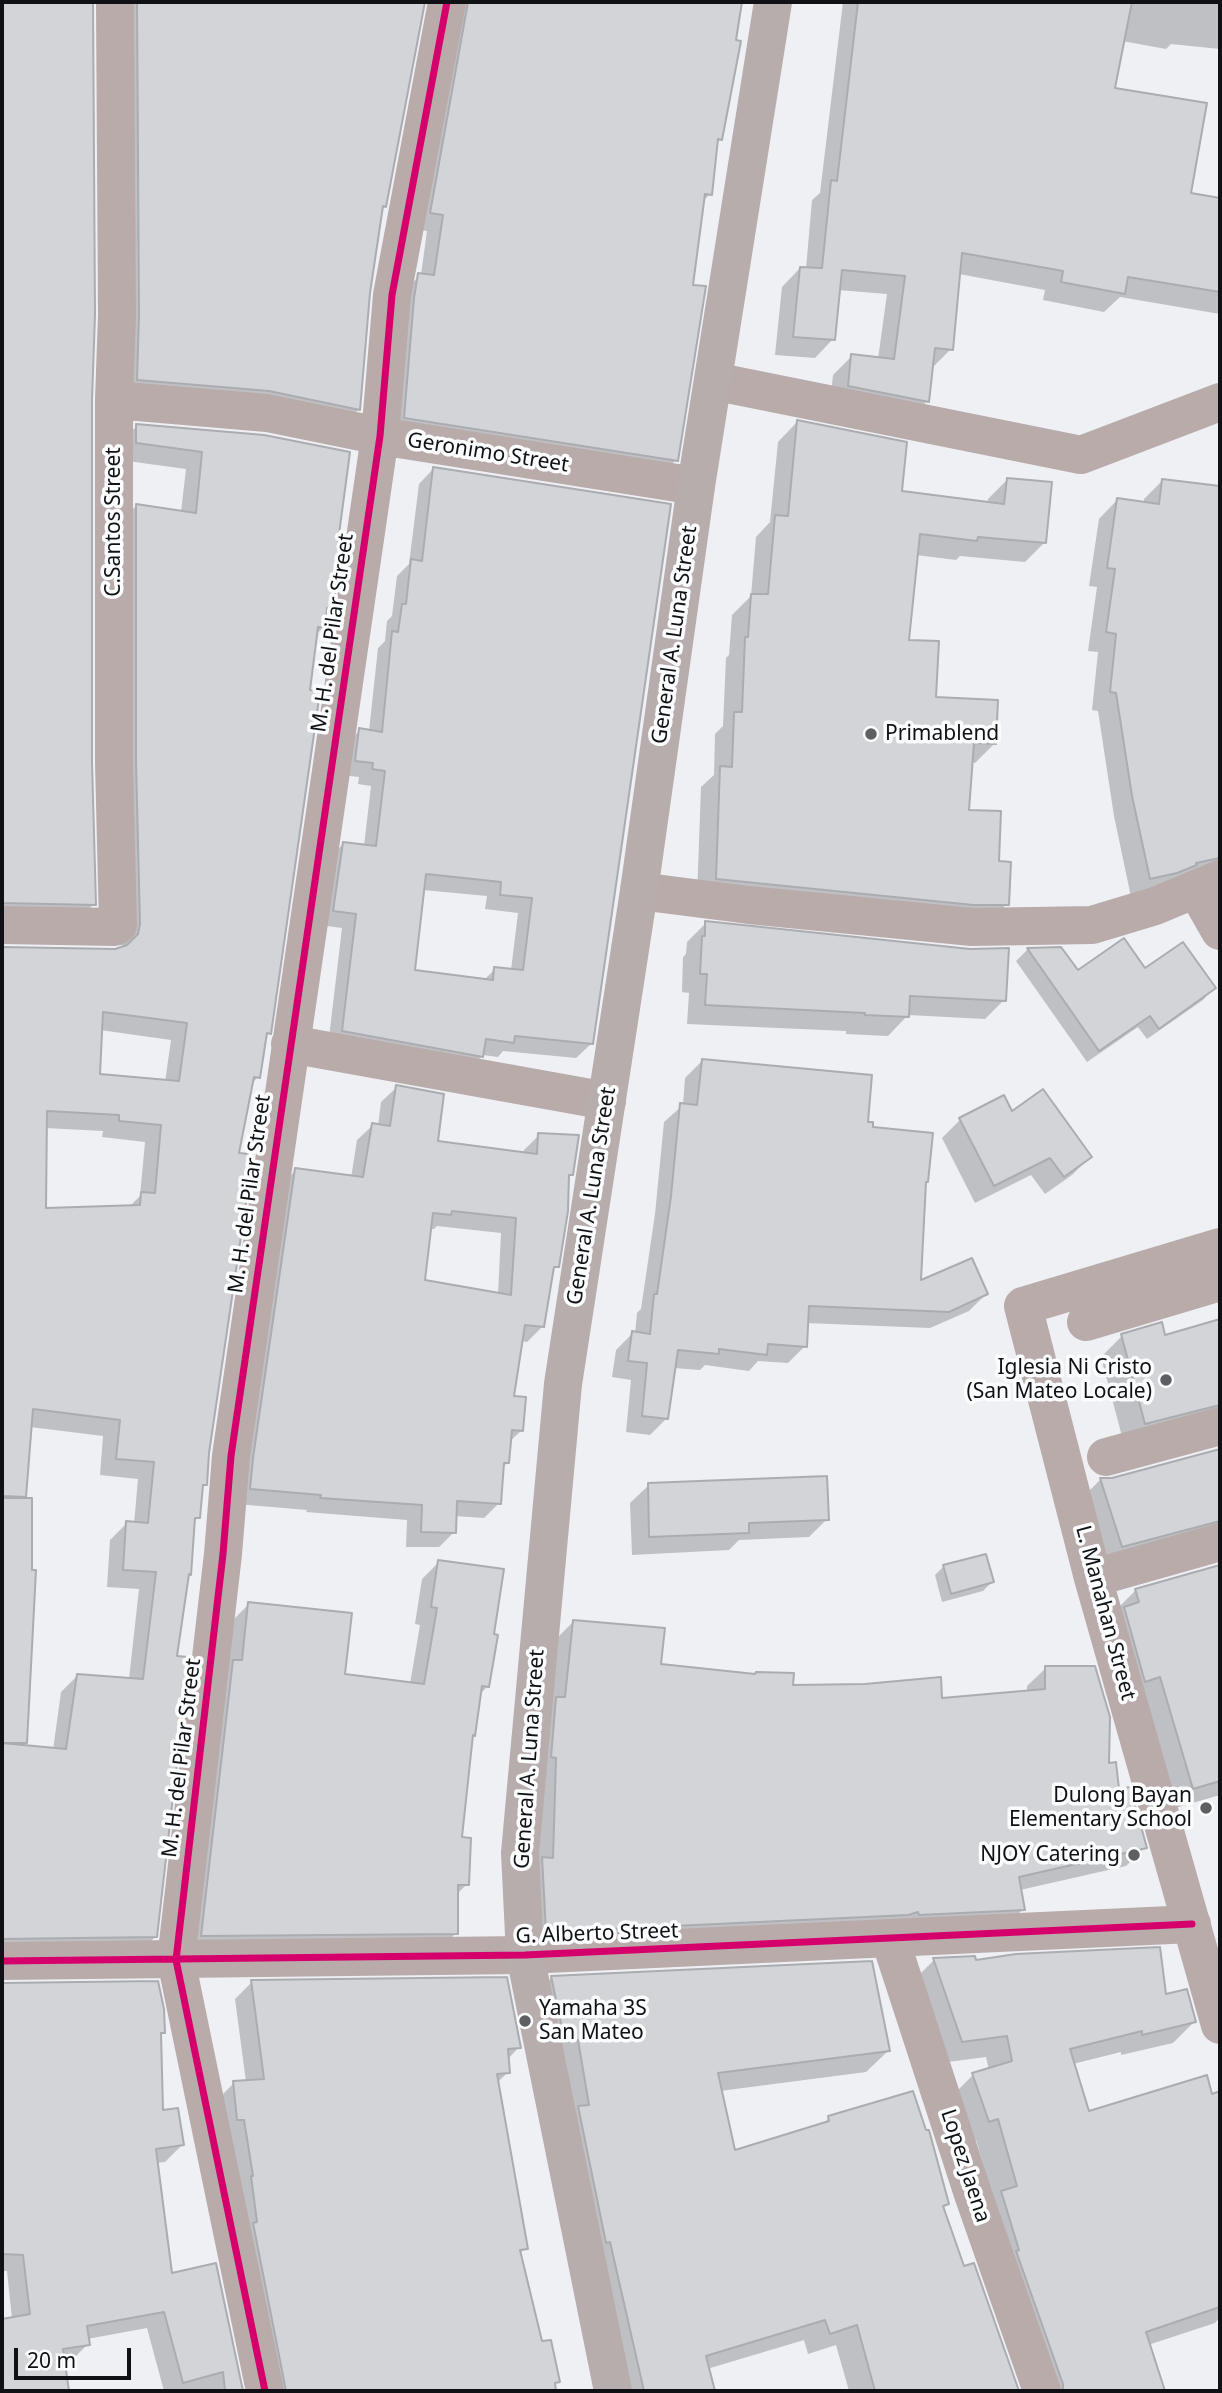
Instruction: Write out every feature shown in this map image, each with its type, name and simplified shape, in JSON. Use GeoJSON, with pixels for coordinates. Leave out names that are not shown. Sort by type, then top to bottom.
{"type":"FeatureCollection","features":[{"type":"Feature","properties":{"kind":"main road","name":"General A. Luna Street"},"geometry":{"type":"LineString","coordinates":[[613,2391],[525,1955],[520,1853],[562,1398],[639,891],[696,486],[773,2]]}},
{"type":"Feature","properties":{"kind":"street","name":"C.Santos Street"},"geometry":{"type":"LineString","coordinates":[[2,925],[118,925],[114,762],[114,400],[117,315],[115,2]]}},
{"type":"Feature","properties":{"kind":"street","name":"M. H. del Pilar Street"},"geometry":{"type":"LineString","coordinates":[[265,2391],[176,1960],[223,1554],[231,1456],[380,436],[393,295],[446,2]]}},
{"type":"Feature","properties":{"kind":"street"},"geometry":{"type":"LineString","coordinates":[[713,382],[1081,455],[1220,402]]}},
{"type":"Feature","properties":{"kind":"street","name":"Geronimo Street"},"geometry":{"type":"LineString","coordinates":[[114,400],[267,412],[380,436],[696,486]]}},
{"type":"Feature","properties":{"kind":"street"},"geometry":{"type":"LineString","coordinates":[[639,891],[972,927],[1091,925],[1155,906],[1208,884],[1220,931]]}},
{"type":"Feature","properties":{"kind":"street"},"geometry":{"type":"LineString","coordinates":[[290,1044],[607,1101]]}},
{"type":"Feature","properties":{"kind":"street","name":"L. Manahan Street"},"geometry":{"type":"LineString","coordinates":[[1192,1924],[1093,1578],[1023,1306],[1220,1247]]}},
{"type":"Feature","properties":{"kind":"street"},"geometry":{"type":"LineString","coordinates":[[1086,1322],[1220,1282]]}},
{"type":"Feature","properties":{"kind":"street"},"geometry":{"type":"LineString","coordinates":[[1106,1457],[1220,1426]]}},
{"type":"Feature","properties":{"kind":"street"},"geometry":{"type":"LineString","coordinates":[[1093,1578],[1220,1542]]}},
{"type":"Feature","properties":{"kind":"street"},"geometry":{"type":"LineString","coordinates":[[1192,1924],[1220,2025]]}},
{"type":"Feature","properties":{"kind":"street","name":"G. Alberto Street"},"geometry":{"type":"LineString","coordinates":[[2,1961],[525,1955],[1192,1924]]}},
{"type":"Feature","properties":{"kind":"street","name":"Lopez Jaena"},"geometry":{"type":"LineString","coordinates":[[890,1939],[974,2197],[1042,2391]]}},
{"type":"Feature","properties":{"kind":"building"},"geometry":{"type":"Polygon","coordinates":[[[2,2],[93,2],[95,315],[92,400],[92,762],[96,905],[2,903],[2,2]]]}},
{"type":"Feature","properties":{"kind":"building"},"geometry":{"type":"Polygon","coordinates":[[[137,2],[425,2],[386,207],[383,206],[370,293],[360,410],[269,391],[137,380],[137,2]]]}},
{"type":"Feature","properties":{"kind":"building"},"geometry":{"type":"Polygon","coordinates":[[[468,2],[742,2],[736,40],[741,41],[722,140],[718,139],[712,195],[705,194],[693,285],[706,286],[678,461],[404,418],[414,298],[418,273],[434,275],[443,215],[430,213],[468,2]]]}},
{"type":"Feature","properties":{"kind":"building"},"geometry":{"type":"Polygon","coordinates":[[[858,2],[1132,2],[1115,88],[1207,103],[1191,193],[1220,198],[1220,292],[1128,277],[1125,294],[1061,282],[1063,271],[962,253],[953,350],[935,348],[929,402],[848,386],[851,354],[894,359],[905,276],[842,270],[835,340],[793,337],[800,267],[822,268],[831,180],[837,181],[858,2]]]}},
{"type":"Feature","properties":{"kind":"building"},"geometry":{"type":"Polygon","coordinates":[[[797,420],[907,442],[902,491],[1004,504],[1007,478],[1052,482],[1046,543],[978,537],[977,541],[920,534],[909,640],[939,641],[936,697],[998,700],[996,744],[974,743],[969,810],[1001,811],[999,861],[1011,862],[1009,905],[973,905],[716,879],[720,766],[732,767],[734,712],[742,712],[745,637],[748,637],[751,594],[768,594],[775,515],[788,516],[797,420]]]}},
{"type":"Feature","properties":{"kind":"building"},"geometry":{"type":"Polygon","coordinates":[[[136,424],[264,435],[350,452],[337,549],[341,550],[333,609],[327,608],[325,628],[318,627],[310,690],[320,692],[271,1034],[267,1033],[260,1078],[254,1077],[239,1153],[249,1154],[249,1161],[252,1162],[209,1453],[207,1485],[203,1485],[200,1518],[195,1518],[191,1575],[189,1574],[177,1656],[189,1657],[157,1937],[2,1939],[2,1743],[66,1749],[77,1674],[143,1679],[156,1572],[123,1570],[126,1521],[148,1523],[154,1462],[116,1459],[120,1420],[33,1409],[26,1497],[2,1496],[2,947],[115,949],[127,945],[138,934],[136,504],[196,513],[202,452],[136,443],[136,424]],[[103,1012],[100,1074],[179,1081],[187,1023],[103,1012]],[[47,1111],[46,1208],[140,1205],[141,1192],[155,1193],[161,1125],[119,1121],[119,1115],[47,1111]]]}},
{"type":"Feature","properties":{"kind":"building"},"geometry":{"type":"Polygon","coordinates":[[[433,467],[671,504],[593,1044],[515,1036],[514,1043],[486,1039],[483,1057],[342,1031],[356,914],[333,911],[343,842],[376,846],[385,771],[372,769],[373,763],[355,761],[359,728],[382,732],[392,631],[398,632],[402,604],[406,604],[411,559],[422,561],[433,467]],[[426,874],[415,970],[493,980],[494,967],[523,970],[532,898],[500,895],[501,882],[426,874]]]}},
{"type":"Feature","properties":{"kind":"building"},"geometry":{"type":"Polygon","coordinates":[[[1162,479],[1220,486],[1220,858],[1196,863],[1197,865],[1177,873],[1150,879],[1132,796],[1116,693],[1110,692],[1116,634],[1106,632],[1115,569],[1107,568],[1117,498],[1159,504],[1162,479]]]}},
{"type":"Feature","properties":{"kind":"building"},"geometry":{"type":"Polygon","coordinates":[[[705,921],[970,949],[1009,948],[1006,1001],[910,996],[909,1017],[705,1005],[707,974],[700,974],[705,921]]]}},
{"type":"Feature","properties":{"kind":"building"},"geometry":{"type":"Polygon","coordinates":[[[1124,938],[1145,968],[1183,942],[1216,988],[1159,1029],[1150,1016],[1099,1051],[1027,948],[1061,947],[1078,970],[1124,938]]]}},
{"type":"Feature","properties":{"kind":"building"},"geometry":{"type":"Polygon","coordinates":[[[702,1059],[872,1075],[868,1122],[873,1122],[873,1127],[933,1133],[926,1182],[921,1280],[972,1258],[988,1294],[949,1312],[809,1306],[807,1347],[768,1344],[767,1355],[719,1349],[719,1354],[678,1350],[668,1419],[642,1416],[647,1363],[628,1361],[632,1331],[650,1334],[671,1196],[680,1103],[697,1105],[702,1059]]]}},
{"type":"Feature","properties":{"kind":"building"},"geometry":{"type":"Polygon","coordinates":[[[396,1085],[444,1094],[438,1141],[537,1154],[538,1133],[579,1135],[573,1175],[569,1175],[568,1211],[559,1267],[554,1267],[544,1327],[525,1325],[514,1396],[526,1397],[523,1431],[512,1430],[509,1463],[504,1463],[501,1504],[457,1501],[456,1533],[421,1532],[422,1505],[320,1498],[321,1495],[250,1489],[295,1168],[363,1177],[372,1123],[390,1126],[396,1085]],[[452,1211],[451,1215],[433,1213],[425,1280],[511,1295],[516,1218],[452,1211]]]}},
{"type":"Feature","properties":{"kind":"building"},"geometry":{"type":"Polygon","coordinates":[[[1043,1089],[1092,1157],[1064,1177],[1050,1158],[994,1186],[959,1118],[1004,1095],[1012,1111],[1043,1089]]]}},
{"type":"Feature","properties":{"kind":"building","name":"Iglesia Ni Cristo (San Mateo Locale)"},"geometry":{"type":"Polygon","coordinates":[[[1220,1319],[1220,1405],[1145,1424],[1121,1334],[1162,1322],[1165,1335],[1220,1319]]]}},
{"type":"Feature","properties":{"kind":"building"},"geometry":{"type":"Polygon","coordinates":[[[1220,1449],[1220,1521],[1122,1547],[1100,1478],[1112,1478],[1220,1449]]]}},
{"type":"Feature","properties":{"kind":"building"},"geometry":{"type":"Polygon","coordinates":[[[827,1476],[829,1520],[749,1523],[749,1533],[649,1537],[648,1483],[827,1476]]]}},
{"type":"Feature","properties":{"kind":"building"},"geometry":{"type":"Polygon","coordinates":[[[2,1498],[32,1498],[32,1570],[36,1570],[27,1743],[2,1743],[2,1498]]]}},
{"type":"Feature","properties":{"kind":"building"},"geometry":{"type":"Polygon","coordinates":[[[986,1554],[994,1582],[951,1594],[943,1565],[986,1554]]]}},
{"type":"Feature","properties":{"kind":"building"},"geometry":{"type":"Polygon","coordinates":[[[438,1560],[504,1569],[494,1634],[498,1635],[489,1687],[482,1686],[475,1736],[473,1735],[462,1837],[471,1838],[469,1885],[458,1885],[458,1934],[201,1936],[233,1660],[242,1660],[248,1602],[352,1613],[345,1674],[424,1684],[437,1608],[431,1607],[438,1560]]]}},
{"type":"Feature","properties":{"kind":"building"},"geometry":{"type":"Polygon","coordinates":[[[1220,1565],[1220,1781],[1193,1789],[1160,1677],[1145,1682],[1124,1607],[1139,1602],[1135,1589],[1220,1565]]]}},
{"type":"Feature","properties":{"kind":"building"},"geometry":{"type":"Polygon","coordinates":[[[573,1620],[665,1628],[661,1664],[755,1674],[794,1673],[793,1685],[865,1684],[941,1677],[942,1698],[1045,1689],[1045,1666],[1095,1666],[1110,1717],[1109,1763],[1116,1762],[1119,1789],[1130,1787],[1147,1848],[1019,1877],[1025,1910],[919,1915],[918,1912],[908,1915],[546,1932],[542,1857],[553,1858],[556,1758],[551,1757],[556,1697],[565,1697],[573,1620]]]}},
{"type":"Feature","properties":{"kind":"building"},"geometry":{"type":"Polygon","coordinates":[[[1160,1947],[1166,1994],[1187,1989],[1196,2022],[1142,2035],[1142,2031],[1070,2049],[1089,2111],[1207,2075],[1212,2094],[1220,2091],[1220,2307],[1146,2332],[1165,2391],[1063,2391],[1063,2384],[1016,2251],[1019,2250],[1001,2191],[1017,2186],[998,2119],[989,2122],[972,2073],[1012,2061],[1007,2036],[962,2042],[933,1958],[975,1956],[976,1960],[1016,1954],[1160,1947]]]}},
{"type":"Feature","properties":{"kind":"building"},"geometry":{"type":"Polygon","coordinates":[[[872,1961],[890,2051],[718,2073],[735,2150],[829,2121],[828,2116],[913,2091],[926,2130],[929,2130],[949,2204],[943,2206],[964,2266],[974,2263],[1019,2391],[875,2391],[857,2325],[830,2334],[825,2320],[706,2356],[715,2391],[644,2391],[610,2242],[606,2243],[578,2106],[589,2105],[578,2040],[565,2042],[551,1976],[872,1961]]]}},
{"type":"Feature","properties":{"kind":"building"},"geometry":{"type":"Polygon","coordinates":[[[507,1977],[521,2048],[508,2049],[510,2073],[497,2074],[528,2249],[520,2250],[542,2341],[551,2340],[560,2382],[555,2383],[556,2391],[286,2391],[253,2223],[257,2222],[253,2176],[244,2120],[237,2120],[233,2081],[264,2079],[251,1980],[507,1977]]]}},
{"type":"Feature","properties":{"kind":"building"},"geometry":{"type":"Polygon","coordinates":[[[158,1981],[164,2009],[165,2033],[161,2033],[163,2110],[178,2108],[184,2145],[156,2149],[172,2273],[216,2263],[243,2391],[225,2391],[223,2372],[183,2383],[164,2312],[87,2326],[90,2345],[63,2349],[69,2391],[2,2391],[2,2319],[30,2314],[23,2255],[2,2254],[2,1983],[158,1981]]]}},
{"type":"Feature","properties":{"kind":"cycle path"},"geometry":{"type":"LineString","coordinates":[[265,2391],[176,1960],[223,1554],[231,1456],[380,436],[392,295],[447,2]]}},
{"type":"Feature","properties":{"kind":"cycle path"},"geometry":{"type":"LineString","coordinates":[[2,1961],[525,1955],[1192,1924]]}},
{"type":"Feature","properties":{"kind":"place","name":"Primablend"},"geometry":{"type":"Point","coordinates":[871,734]}},
{"type":"Feature","properties":{"kind":"place","name":"Iglesia Ni Cristo (San Mateo Locale)"},"geometry":{"type":"Point","coordinates":[1166,1380]}},
{"type":"Feature","properties":{"kind":"place","name":"Dulong Bayan Elementary School"},"geometry":{"type":"Point","coordinates":[1206,1808]}},
{"type":"Feature","properties":{"kind":"place","name":"NJOY Catering"},"geometry":{"type":"Point","coordinates":[1134,1855]}},
{"type":"Feature","properties":{"kind":"place","name":"Yamaha 3S San Mateo"},"geometry":{"type":"Point","coordinates":[525,2021]}}]}
